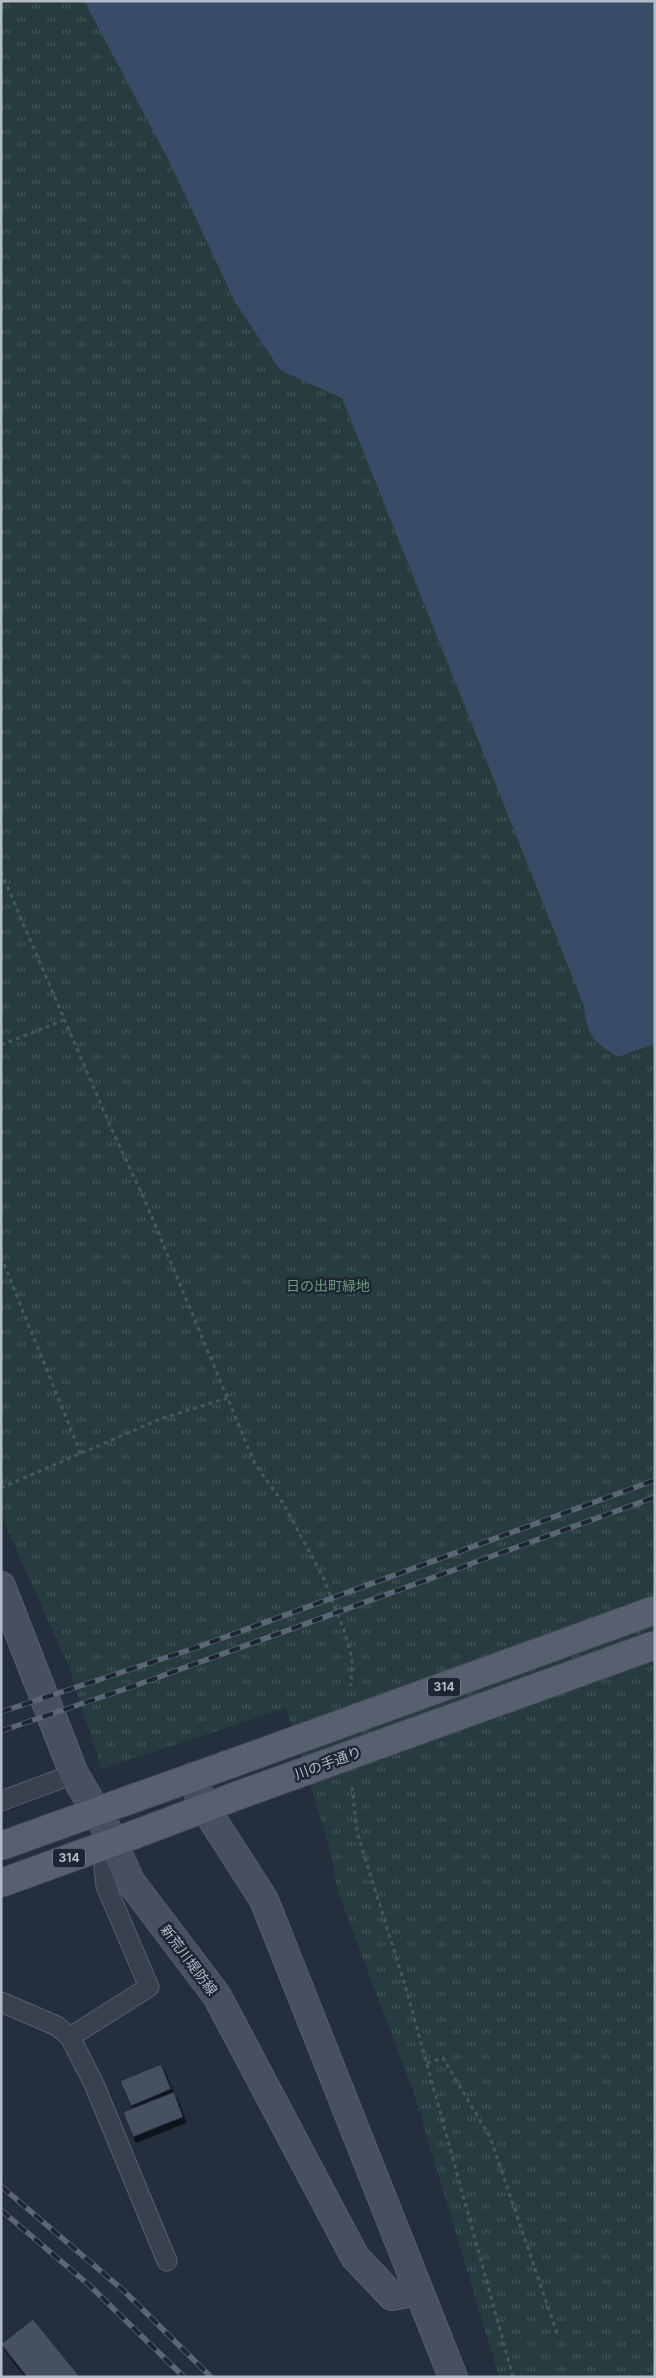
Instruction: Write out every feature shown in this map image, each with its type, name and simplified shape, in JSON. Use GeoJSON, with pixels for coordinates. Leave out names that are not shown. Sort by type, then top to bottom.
{"type":"FeatureCollection","features":[{"type":"Feature","properties":{"kind":"main road","name":"新荒川堤防線"},"geometry":{"type":"LineString","coordinates":[[1,1586],[74,1774],[109,1833],[130,1881],[217,1996],[355,2257],[392,2296],[418,2291]]}},
{"type":"Feature","properties":{"kind":"main road","name":"314"},"geometry":{"type":"LineString","coordinates":[[1,1846],[655,1610]]}},
{"type":"Feature","properties":{"kind":"main road","name":"川の手通り"},"geometry":{"type":"LineString","coordinates":[[1,1883],[655,1645]]}},
{"type":"Feature","properties":{"kind":"main road"},"geometry":{"type":"LineString","coordinates":[[192,1777],[205,1808],[264,1900],[452,2377]]}},
{"type":"Feature","properties":{"kind":"lane"},"geometry":{"type":"LineString","coordinates":[[1,1801],[74,1774]]}},
{"type":"Feature","properties":{"kind":"lane"},"geometry":{"type":"LineString","coordinates":[[70,2037],[149,1987],[106,1886],[104,1868],[109,1833]]}},
{"type":"Feature","properties":{"kind":"lane"},"geometry":{"type":"LineString","coordinates":[[1,2002],[57,2026],[70,2037],[94,2084],[167,2262]]}},
{"type":"Feature","properties":{"kind":"path"},"geometry":{"type":"LineString","coordinates":[[1,872],[64,1020],[143,1196],[255,1464],[283,1503],[323,1577],[344,1630],[352,1658],[351,1696]]}},
{"type":"Feature","properties":{"kind":"path"},"geometry":{"type":"LineString","coordinates":[[1,1045],[64,1020]]}},
{"type":"Feature","properties":{"kind":"path"},"geometry":{"type":"LineString","coordinates":[[1,1257],[81,1454]]}},
{"type":"Feature","properties":{"kind":"path"},"geometry":{"type":"LineString","coordinates":[[1,1488],[160,1419],[227,1398]]}},
{"type":"Feature","properties":{"kind":"path"},"geometry":{"type":"LineString","coordinates":[[352,1780],[353,1808],[357,1832],[407,1992],[513,2377]]}},
{"type":"Feature","properties":{"kind":"path"},"geometry":{"type":"LineString","coordinates":[[427,2062],[443,2058],[490,2138],[558,2336]]}},
{"type":"Feature","properties":{"kind":"green space","name":"日の出町緑地"},"geometry":{"type":"Polygon","coordinates":[[[1,1],[84,1],[169,161],[235,302],[280,370],[342,397],[585,1006],[587,1028],[618,1057],[655,1044],[655,2377],[499,2377],[414,2093],[338,1892],[329,1845],[286,1708],[102,1769],[68,1665],[1,1515],[1,1]]]}},
{"type":"Feature","properties":{"kind":"water"},"geometry":{"type":"Polygon","coordinates":[[[84,1],[655,1],[655,1044],[618,1057],[597,1042],[589,1031],[584,1006],[342,398],[280,370],[235,302],[169,161],[84,1]]]}},
{"type":"Feature","properties":{"kind":"building"},"geometry":{"type":"Polygon","coordinates":[[[161,2064],[171,2089],[131,2106],[120,2081],[161,2064]]]}},
{"type":"Feature","properties":{"kind":"building"},"geometry":{"type":"Polygon","coordinates":[[[174,2092],[183,2117],[133,2137],[123,2112],[174,2092]]]}},
{"type":"Feature","properties":{"kind":"building"},"geometry":{"type":"Polygon","coordinates":[[[33,2319],[80,2377],[27,2377],[1,2344],[33,2319]]]}},
{"type":"Feature","properties":{"kind":"railway"},"geometry":{"type":"LineString","coordinates":[[1,1712],[195,1648],[655,1480]]}},
{"type":"Feature","properties":{"kind":"railway"},"geometry":{"type":"LineString","coordinates":[[1,1731],[134,1686],[655,1497]]}},
{"type":"Feature","properties":{"kind":"railway"},"geometry":{"type":"LineString","coordinates":[[1,2186],[123,2290],[211,2377]]}},
{"type":"Feature","properties":{"kind":"railway"},"geometry":{"type":"LineString","coordinates":[[1,2210],[89,2285],[184,2377]]}}]}
